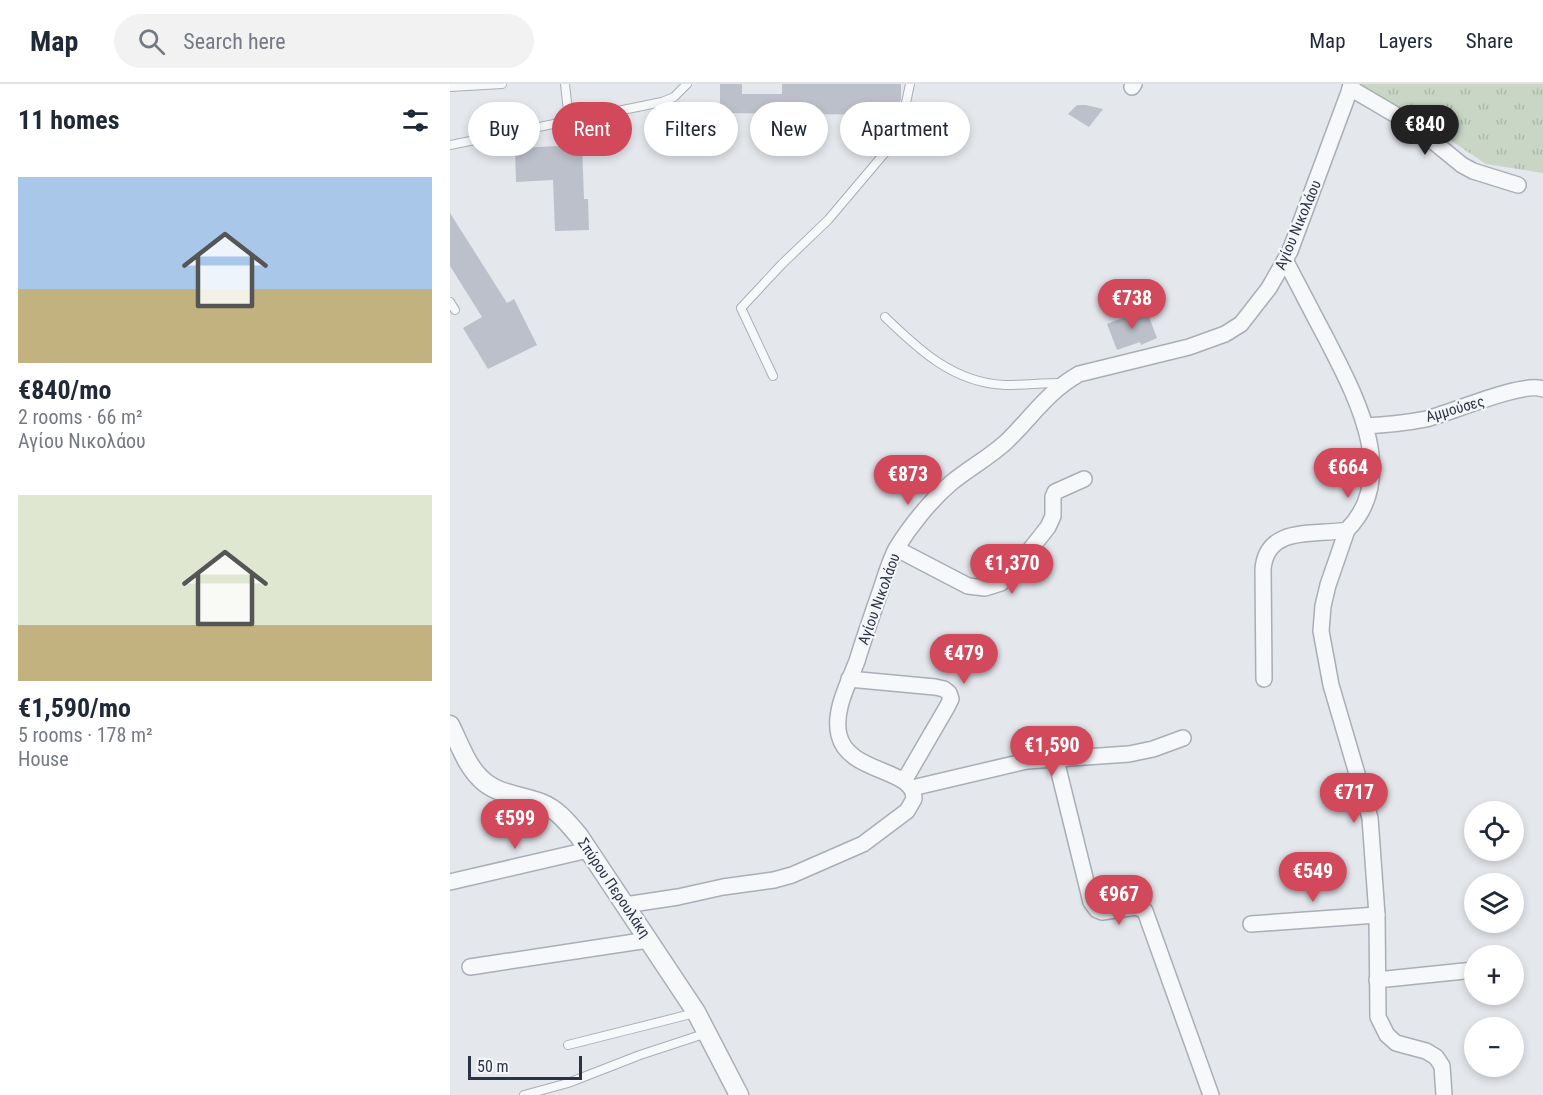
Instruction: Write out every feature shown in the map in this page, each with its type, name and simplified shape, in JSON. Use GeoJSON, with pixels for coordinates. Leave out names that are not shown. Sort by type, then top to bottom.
{"type":"FeatureCollection","features":[{"type":"Feature","properties":{"kind":"street"},"geometry":{"type":"LineString","coordinates":[[1351,86],[1413,125],[1462,165],[1473,171],[1518,185]]}},
{"type":"Feature","properties":{"kind":"street","name":"Αγίου Νικολάου"},"geometry":{"type":"LineString","coordinates":[[908,784],[859,761],[840,740],[838,732],[838,719],[849,679],[897,549],[931,504],[951,483],[1005,443],[1063,382],[1079,374],[1189,346],[1234,329],[1259,302],[1285,260],[1351,86]]}},
{"type":"Feature","properties":{"kind":"street"},"geometry":{"type":"LineString","coordinates":[[1285,260],[1354,391],[1365,426],[1372,470],[1369,492],[1360,513],[1347,530],[1328,585],[1321,631],[1331,685],[1370,818],[1377,915],[1378,1017],[1387,1035],[1396,1042],[1436,1056],[1442,1066],[1444,1095]]}},
{"type":"Feature","properties":{"kind":"street","name":"Αμμούσες"},"geometry":{"type":"LineString","coordinates":[[1365,426],[1426,419],[1520,389],[1543,388]]}},
{"type":"Feature","properties":{"kind":"street"},"geometry":{"type":"LineString","coordinates":[[897,549],[968,586],[985,588],[1001,583],[1048,526],[1053,516],[1055,492],[1084,479]]}},
{"type":"Feature","properties":{"kind":"street"},"geometry":{"type":"LineString","coordinates":[[1264,680],[1263,569],[1264,557],[1268,549],[1275,542],[1287,537],[1347,530]]}},
{"type":"Feature","properties":{"kind":"street"},"geometry":{"type":"LineString","coordinates":[[625,905],[774,880],[863,844],[907,811],[914,799],[908,784],[951,699],[949,693],[945,689],[936,687],[849,679]]}},
{"type":"Feature","properties":{"kind":"street","name":"Σπύρου Περουλάκη"},"geometry":{"type":"LineString","coordinates":[[450,725],[469,764],[481,780],[494,788],[542,803],[564,817],[696,1012],[739,1095]]}},
{"type":"Feature","properties":{"kind":"street"},"geometry":{"type":"LineString","coordinates":[[908,784],[1026,761],[1129,754],[1153,749],[1183,738]]}},
{"type":"Feature","properties":{"kind":"street"},"geometry":{"type":"LineString","coordinates":[[1056,760],[1093,906],[1102,912],[1136,907],[1144,911],[1211,1095]]}},
{"type":"Feature","properties":{"kind":"street"},"geometry":{"type":"LineString","coordinates":[[450,882],[588,850]]}},
{"type":"Feature","properties":{"kind":"street"},"geometry":{"type":"LineString","coordinates":[[1251,924],[1377,915]]}},
{"type":"Feature","properties":{"kind":"street"},"geometry":{"type":"LineString","coordinates":[[470,967],[648,940]]}},
{"type":"Feature","properties":{"kind":"street"},"geometry":{"type":"LineString","coordinates":[[1377,980],[1464,971]]}},
{"type":"Feature","properties":{"kind":"lane"},"geometry":{"type":"LineString","coordinates":[[450,87],[501,84]]}},
{"type":"Feature","properties":{"kind":"lane"},"geometry":{"type":"LineString","coordinates":[[565,84],[567,102]]}},
{"type":"Feature","properties":{"kind":"lane"},"geometry":{"type":"LineString","coordinates":[[632,108],[662,102],[674,97],[687,84]]}},
{"type":"Feature","properties":{"kind":"lane"},"geometry":{"type":"LineString","coordinates":[[773,376],[741,308],[828,220],[899,136],[910,84]]}},
{"type":"Feature","properties":{"kind":"lane"},"geometry":{"type":"LineString","coordinates":[[450,145],[552,124]]}},
{"type":"Feature","properties":{"kind":"lane"},"geometry":{"type":"LineString","coordinates":[[450,302],[455,310]]}},
{"type":"Feature","properties":{"kind":"lane"},"geometry":{"type":"LineString","coordinates":[[885,317],[918,350],[957,373],[980,381],[1004,385],[1063,382]]}},
{"type":"Feature","properties":{"kind":"lane"},"geometry":{"type":"LineString","coordinates":[[568,1045],[696,1012]]}},
{"type":"Feature","properties":{"kind":"lane"},"geometry":{"type":"LineString","coordinates":[[524,1095],[568,1083],[708,1032]]}},
{"type":"Feature","properties":{"kind":"green space"},"geometry":{"type":"Polygon","coordinates":[[[1357,84],[1543,84],[1543,173],[1486,164],[1450,140],[1387,106],[1357,84]]]}},
{"type":"Feature","properties":{"kind":"building"},"geometry":{"type":"Polygon","coordinates":[[[720,84],[742,84],[742,94],[782,94],[782,84],[901,84],[900,102],[840,102],[840,114],[828,114],[828,102],[750,102],[750,113],[738,113],[738,102],[720,102],[720,84]]]}},
{"type":"Feature","properties":{"kind":"building"},"geometry":{"type":"Polygon","coordinates":[[[1077,105],[1103,109],[1089,127],[1068,114],[1077,105]]]}},
{"type":"Feature","properties":{"kind":"building"},"geometry":{"type":"Polygon","coordinates":[[[552,146],[552,156],[582,156],[584,199],[588,199],[589,230],[555,231],[553,180],[516,182],[515,156],[540,156],[540,147],[552,146]]]}},
{"type":"Feature","properties":{"kind":"building"},"geometry":{"type":"Polygon","coordinates":[[[450,213],[507,303],[514,299],[537,345],[488,369],[463,328],[482,317],[450,266],[450,213]]]}},
{"type":"Feature","properties":{"kind":"building"},"geometry":{"type":"Polygon","coordinates":[[[1146,309],[1157,338],[1141,345],[1140,342],[1117,350],[1107,324],[1146,309]]]}}]}
